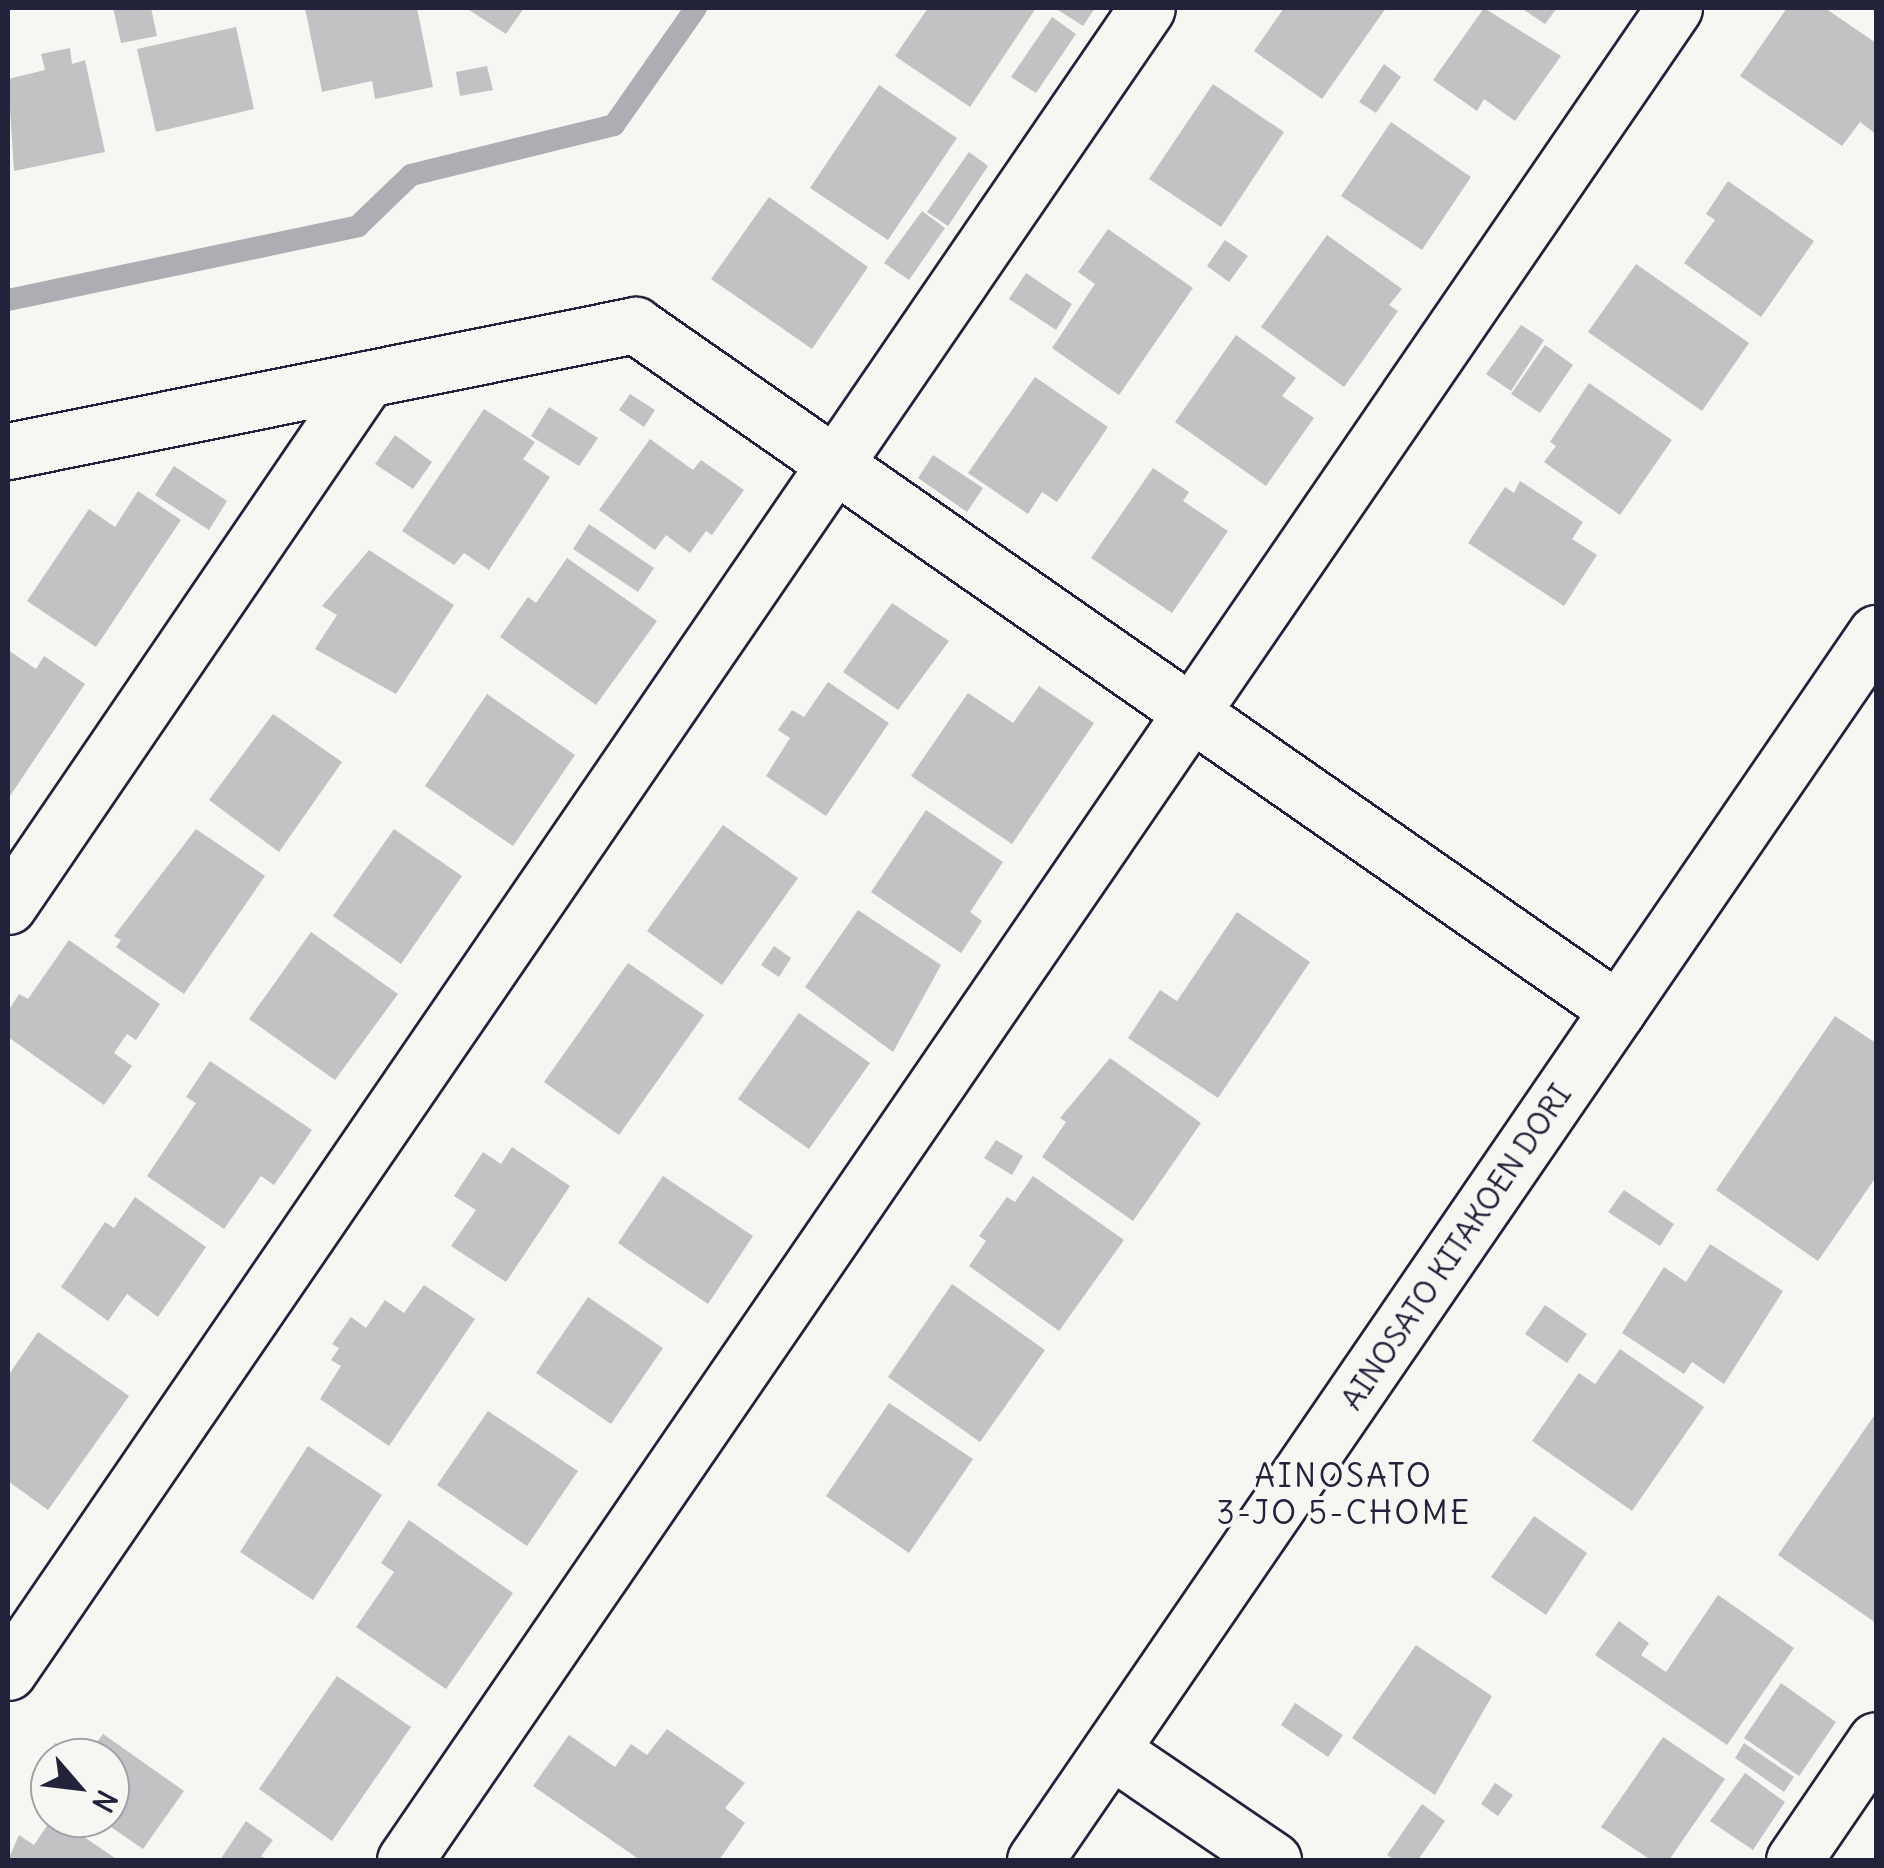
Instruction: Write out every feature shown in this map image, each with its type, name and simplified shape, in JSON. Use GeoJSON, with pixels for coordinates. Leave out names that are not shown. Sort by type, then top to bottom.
{"type":"FeatureCollection","features":[{"type":"Feature","properties":{"kind":"street"},"geometry":{"type":"LineString","coordinates":[[8,1672],[1147,8]]}},
{"type":"Feature","properties":{"kind":"street"},"geometry":{"type":"LineString","coordinates":[[405,1860],[1674,8]]}},
{"type":"Feature","properties":{"kind":"street"},"geometry":{"type":"LineString","coordinates":[[8,451],[635,325],[1618,1010]]}},
{"type":"Feature","properties":{"kind":"street"},"geometry":{"type":"LineString","coordinates":[[8,906],[367,379]]}},
{"type":"Feature","properties":{"kind":"street","name":"AINOSATO KITAKOEN DORI"},"geometry":{"type":"LineString","coordinates":[[1035,1860],[1876,633]]}},
{"type":"Feature","properties":{"kind":"street"},"geometry":{"type":"LineString","coordinates":[[1794,1860],[1876,1740]]}},
{"type":"Feature","properties":{"kind":"street"},"geometry":{"type":"LineString","coordinates":[[1112,1750],[1273,1860]]}},
{"type":"Feature","properties":{"kind":"building"},"geometry":{"type":"Polygon","coordinates":[[[113,8],[151,8],[157,36],[121,43],[113,8]]]}},
{"type":"Feature","properties":{"kind":"building"},"geometry":{"type":"Polygon","coordinates":[[[305,8],[417,8],[433,87],[375,99],[372,81],[322,92],[305,8]]]}},
{"type":"Feature","properties":{"kind":"building"},"geometry":{"type":"Polygon","coordinates":[[[466,8],[524,8],[506,34],[466,8]]]}},
{"type":"Feature","properties":{"kind":"building"},"geometry":{"type":"Polygon","coordinates":[[[928,8],[1036,8],[970,107],[895,56],[928,8]]]}},
{"type":"Feature","properties":{"kind":"building"},"geometry":{"type":"Polygon","coordinates":[[[1055,8],[1095,8],[1083,26],[1055,8]]]}},
{"type":"Feature","properties":{"kind":"building"},"geometry":{"type":"Polygon","coordinates":[[[1284,8],[1386,8],[1322,99],[1254,51],[1284,8]]]}},
{"type":"Feature","properties":{"kind":"building"},"geometry":{"type":"Polygon","coordinates":[[[1484,8],[1561,56],[1515,121],[1484,99],[1477,111],[1433,80],[1484,8]]]}},
{"type":"Feature","properties":{"kind":"building"},"geometry":{"type":"Polygon","coordinates":[[[1521,8],[1557,8],[1545,24],[1521,8]]]}},
{"type":"Feature","properties":{"kind":"building"},"geometry":{"type":"Polygon","coordinates":[[[1787,8],[1825,8],[1876,43],[1876,134],[1860,122],[1842,146],[1740,76],[1787,8]]]}},
{"type":"Feature","properties":{"kind":"building"},"geometry":{"type":"Polygon","coordinates":[[[1052,17],[1076,34],[1036,93],[1011,77],[1052,17]]]}},
{"type":"Feature","properties":{"kind":"building"},"geometry":{"type":"Polygon","coordinates":[[[236,27],[254,109],[156,132],[137,49],[236,27]]]}},
{"type":"Feature","properties":{"kind":"building"},"geometry":{"type":"Polygon","coordinates":[[[70,48],[72,64],[85,60],[105,152],[14,171],[8,79],[45,70],[41,54],[70,48]]]}},
{"type":"Feature","properties":{"kind":"building"},"geometry":{"type":"Polygon","coordinates":[[[1384,64],[1401,77],[1376,113],[1359,102],[1384,64]]]}},
{"type":"Feature","properties":{"kind":"building"},"geometry":{"type":"Polygon","coordinates":[[[487,66],[493,90],[460,96],[456,72],[487,66]]]}},
{"type":"Feature","properties":{"kind":"building"},"geometry":{"type":"Polygon","coordinates":[[[1213,84],[1284,132],[1221,227],[1149,179],[1213,84]]]}},
{"type":"Feature","properties":{"kind":"building"},"geometry":{"type":"Polygon","coordinates":[[[879,85],[957,138],[888,240],[810,188],[879,85]]]}},
{"type":"Feature","properties":{"kind":"building"},"geometry":{"type":"Polygon","coordinates":[[[1391,122],[1471,177],[1422,250],[1341,196],[1391,122]]]}},
{"type":"Feature","properties":{"kind":"building"},"geometry":{"type":"Polygon","coordinates":[[[969,152],[988,166],[948,226],[927,212],[969,152]]]}},
{"type":"Feature","properties":{"kind":"building"},"geometry":{"type":"Polygon","coordinates":[[[1728,181],[1814,241],[1761,317],[1684,263],[1715,220],[1706,214],[1728,181]]]}},
{"type":"Feature","properties":{"kind":"building"},"geometry":{"type":"Polygon","coordinates":[[[769,197],[868,267],[812,349],[711,279],[769,197]]]}},
{"type":"Feature","properties":{"kind":"building"},"geometry":{"type":"Polygon","coordinates":[[[922,211],[945,228],[909,280],[884,263],[922,211]]]}},
{"type":"Feature","properties":{"kind":"building"},"geometry":{"type":"Polygon","coordinates":[[[1108,229],[1193,288],[1119,395],[1052,348],[1095,284],[1078,272],[1108,229]]]}},
{"type":"Feature","properties":{"kind":"building"},"geometry":{"type":"Polygon","coordinates":[[[1327,235],[1402,289],[1389,305],[1398,311],[1344,387],[1261,327],[1327,235]]]}},
{"type":"Feature","properties":{"kind":"building"},"geometry":{"type":"Polygon","coordinates":[[[1225,240],[1248,256],[1229,282],[1207,266],[1225,240]]]}},
{"type":"Feature","properties":{"kind":"building"},"geometry":{"type":"Polygon","coordinates":[[[1636,264],[1749,343],[1702,411],[1588,332],[1636,264]]]}},
{"type":"Feature","properties":{"kind":"building"},"geometry":{"type":"Polygon","coordinates":[[[1026,273],[1072,304],[1056,330],[1009,299],[1026,273]]]}},
{"type":"Feature","properties":{"kind":"building"},"geometry":{"type":"Polygon","coordinates":[[[1521,325],[1544,340],[1511,391],[1486,374],[1521,325]]]}},
{"type":"Feature","properties":{"kind":"building"},"geometry":{"type":"Polygon","coordinates":[[[1236,335],[1296,378],[1282,396],[1314,418],[1266,486],[1175,422],[1236,335]]]}},
{"type":"Feature","properties":{"kind":"building"},"geometry":{"type":"Polygon","coordinates":[[[1545,345],[1573,365],[1540,413],[1511,394],[1545,345]]]}},
{"type":"Feature","properties":{"kind":"building"},"geometry":{"type":"Polygon","coordinates":[[[1035,377],[1108,427],[1057,502],[1042,492],[1028,514],[968,473],[1035,377]]]}},
{"type":"Feature","properties":{"kind":"building"},"geometry":{"type":"Polygon","coordinates":[[[1589,383],[1672,440],[1620,515],[1544,462],[1556,446],[1550,442],[1589,383]]]}},
{"type":"Feature","properties":{"kind":"building"},"geometry":{"type":"Polygon","coordinates":[[[630,394],[655,410],[644,427],[619,410],[630,394]]]}},
{"type":"Feature","properties":{"kind":"building"},"geometry":{"type":"Polygon","coordinates":[[[549,407],[598,438],[579,466],[531,436],[549,407]]]}},
{"type":"Feature","properties":{"kind":"building"},"geometry":{"type":"Polygon","coordinates":[[[484,409],[535,442],[523,459],[550,477],[489,570],[464,553],[454,565],[402,531],[484,409]]]}},
{"type":"Feature","properties":{"kind":"building"},"geometry":{"type":"Polygon","coordinates":[[[395,435],[432,462],[413,489],[375,464],[395,435]]]}},
{"type":"Feature","properties":{"kind":"building"},"geometry":{"type":"Polygon","coordinates":[[[650,439],[693,470],[701,460],[744,490],[712,535],[706,531],[690,553],[666,535],[655,550],[599,510],[650,439]]]}},
{"type":"Feature","properties":{"kind":"building"},"geometry":{"type":"Polygon","coordinates":[[[933,455],[983,488],[967,512],[918,478],[933,455]]]}},
{"type":"Feature","properties":{"kind":"building"},"geometry":{"type":"Polygon","coordinates":[[[174,466],[227,501],[209,530],[155,495],[174,466]]]}},
{"type":"Feature","properties":{"kind":"building"},"geometry":{"type":"Polygon","coordinates":[[[1153,468],[1189,492],[1183,501],[1228,531],[1172,613],[1091,558],[1153,468]]]}},
{"type":"Feature","properties":{"kind":"building"},"geometry":{"type":"Polygon","coordinates":[[[1520,481],[1583,522],[1572,539],[1597,555],[1564,606],[1468,543],[1505,487],[1514,493],[1520,481]]]}},
{"type":"Feature","properties":{"kind":"building"},"geometry":{"type":"Polygon","coordinates":[[[138,491],[181,520],[96,647],[27,601],[89,509],[115,527],[138,491]]]}},
{"type":"Feature","properties":{"kind":"building"},"geometry":{"type":"Polygon","coordinates":[[[589,524],[654,568],[638,592],[573,549],[589,524]]]}},
{"type":"Feature","properties":{"kind":"building"},"geometry":{"type":"Polygon","coordinates":[[[369,550],[454,605],[396,694],[315,649],[337,615],[322,606],[369,550]]]}},
{"type":"Feature","properties":{"kind":"building"},"geometry":{"type":"Polygon","coordinates":[[[567,558],[657,621],[596,705],[500,637],[528,597],[536,603],[567,558]]]}},
{"type":"Feature","properties":{"kind":"building"},"geometry":{"type":"Polygon","coordinates":[[[892,603],[949,641],[898,710],[843,672],[892,603]]]}},
{"type":"Feature","properties":{"kind":"building"},"geometry":{"type":"Polygon","coordinates":[[[8,650],[36,669],[44,656],[85,684],[8,799],[8,650]]]}},
{"type":"Feature","properties":{"kind":"building"},"geometry":{"type":"Polygon","coordinates":[[[828,682],[889,723],[826,816],[766,776],[790,738],[778,730],[792,710],[804,717],[828,682]]]}},
{"type":"Feature","properties":{"kind":"building"},"geometry":{"type":"Polygon","coordinates":[[[1039,686],[1094,723],[1012,844],[911,776],[968,693],[1013,723],[1039,686]]]}},
{"type":"Feature","properties":{"kind":"building"},"geometry":{"type":"Polygon","coordinates":[[[487,694],[575,755],[513,846],[425,786],[487,694]]]}},
{"type":"Feature","properties":{"kind":"building"},"geometry":{"type":"Polygon","coordinates":[[[273,714],[342,762],[279,852],[209,800],[273,714]]]}},
{"type":"Feature","properties":{"kind":"building"},"geometry":{"type":"Polygon","coordinates":[[[926,810],[1003,862],[970,912],[982,921],[961,953],[871,892],[926,810]]]}},
{"type":"Feature","properties":{"kind":"building"},"geometry":{"type":"Polygon","coordinates":[[[723,825],[798,878],[722,985],[647,931],[723,825]]]}},
{"type":"Feature","properties":{"kind":"building"},"geometry":{"type":"Polygon","coordinates":[[[196,829],[265,876],[184,994],[116,947],[121,940],[114,936],[196,829]]]}},
{"type":"Feature","properties":{"kind":"building"},"geometry":{"type":"Polygon","coordinates":[[[394,829],[462,876],[401,964],[333,916],[394,829]]]}},
{"type":"Feature","properties":{"kind":"building"},"geometry":{"type":"Polygon","coordinates":[[[858,910],[941,965],[893,1052],[805,987],[858,910]]]}},
{"type":"Feature","properties":{"kind":"building"},"geometry":{"type":"Polygon","coordinates":[[[1237,912],[1310,962],[1218,1098],[1128,1038],[1160,990],[1177,1001],[1237,912]]]}},
{"type":"Feature","properties":{"kind":"building"},"geometry":{"type":"Polygon","coordinates":[[[311,932],[398,994],[335,1080],[249,1019],[311,932]]]}},
{"type":"Feature","properties":{"kind":"building"},"geometry":{"type":"Polygon","coordinates":[[[69,940],[160,1004],[136,1040],[127,1034],[114,1053],[132,1066],[104,1105],[8,1037],[8,1011],[19,994],[28,999],[69,940]]]}},
{"type":"Feature","properties":{"kind":"building"},"geometry":{"type":"Polygon","coordinates":[[[774,946],[791,958],[779,977],[761,965],[774,946]]]}},
{"type":"Feature","properties":{"kind":"building"},"geometry":{"type":"Polygon","coordinates":[[[628,963],[704,1015],[619,1135],[544,1082],[628,963]]]}},
{"type":"Feature","properties":{"kind":"building"},"geometry":{"type":"Polygon","coordinates":[[[799,1013],[870,1063],[809,1149],[738,1099],[799,1013]]]}},
{"type":"Feature","properties":{"kind":"building"},"geometry":{"type":"Polygon","coordinates":[[[1835,1016],[1876,1043],[1876,1177],[1818,1261],[1716,1190],[1835,1016]]]}},
{"type":"Feature","properties":{"kind":"building"},"geometry":{"type":"Polygon","coordinates":[[[1110,1058],[1201,1123],[1133,1221],[1042,1157],[1066,1122],[1060,1118],[1110,1058]]]}},
{"type":"Feature","properties":{"kind":"building"},"geometry":{"type":"Polygon","coordinates":[[[210,1061],[312,1130],[274,1185],[261,1176],[224,1229],[147,1176],[196,1103],[186,1097],[210,1061]]]}},
{"type":"Feature","properties":{"kind":"building"},"geometry":{"type":"Polygon","coordinates":[[[996,1140],[1023,1156],[1012,1175],[984,1158],[996,1140]]]}},
{"type":"Feature","properties":{"kind":"building"},"geometry":{"type":"Polygon","coordinates":[[[512,1147],[570,1186],[506,1282],[451,1246],[476,1210],[454,1196],[483,1152],[501,1164],[512,1147]]]}},
{"type":"Feature","properties":{"kind":"building"},"geometry":{"type":"Polygon","coordinates":[[[663,1176],[753,1236],[708,1304],[618,1243],[663,1176]]]}},
{"type":"Feature","properties":{"kind":"building"},"geometry":{"type":"Polygon","coordinates":[[[1033,1176],[1124,1240],[1059,1331],[969,1266],[986,1241],[979,1236],[1007,1197],[1015,1202],[1033,1176]]]}},
{"type":"Feature","properties":{"kind":"building"},"geometry":{"type":"Polygon","coordinates":[[[1624,1190],[1674,1224],[1660,1246],[1608,1212],[1624,1190]]]}},
{"type":"Feature","properties":{"kind":"building"},"geometry":{"type":"Polygon","coordinates":[[[135,1197],[206,1247],[158,1317],[127,1294],[108,1321],[61,1287],[105,1222],[114,1228],[135,1197]]]}},
{"type":"Feature","properties":{"kind":"building"},"geometry":{"type":"Polygon","coordinates":[[[1710,1244],[1783,1291],[1724,1384],[1692,1362],[1684,1374],[1622,1333],[1664,1267],[1686,1282],[1710,1244]]]}},
{"type":"Feature","properties":{"kind":"building"},"geometry":{"type":"Polygon","coordinates":[[[952,1284],[1045,1350],[980,1442],[888,1377],[952,1284]]]}},
{"type":"Feature","properties":{"kind":"building"},"geometry":{"type":"Polygon","coordinates":[[[424,1285],[475,1319],[389,1446],[320,1399],[341,1366],[331,1360],[339,1348],[332,1344],[351,1317],[366,1328],[385,1300],[404,1313],[424,1285]]]}},
{"type":"Feature","properties":{"kind":"building"},"geometry":{"type":"Polygon","coordinates":[[[588,1297],[663,1348],[611,1424],[536,1373],[588,1297]]]}},
{"type":"Feature","properties":{"kind":"building"},"geometry":{"type":"Polygon","coordinates":[[[1545,1305],[1587,1334],[1567,1363],[1525,1334],[1545,1305]]]}},
{"type":"Feature","properties":{"kind":"building"},"geometry":{"type":"Polygon","coordinates":[[[38,1332],[129,1396],[48,1510],[8,1481],[8,1376],[38,1332]]]}},
{"type":"Feature","properties":{"kind":"building"},"geometry":{"type":"Polygon","coordinates":[[[1620,1349],[1704,1407],[1632,1511],[1532,1441],[1579,1373],[1595,1384],[1620,1349]]]}},
{"type":"Feature","properties":{"kind":"building"},"geometry":{"type":"Polygon","coordinates":[[[889,1403],[973,1459],[909,1553],[826,1496],[889,1403]]]}},
{"type":"Feature","properties":{"kind":"building"},"geometry":{"type":"Polygon","coordinates":[[[488,1411],[578,1471],[527,1546],[437,1485],[488,1411]]]}},
{"type":"Feature","properties":{"kind":"building"},"geometry":{"type":"Polygon","coordinates":[[[1876,1413],[1876,1623],[1778,1555],[1876,1413]]]}},
{"type":"Feature","properties":{"kind":"building"},"geometry":{"type":"Polygon","coordinates":[[[308,1446],[382,1495],[313,1600],[240,1552],[308,1446]]]}},
{"type":"Feature","properties":{"kind":"building"},"geometry":{"type":"Polygon","coordinates":[[[1534,1516],[1587,1553],[1546,1615],[1491,1577],[1534,1516]]]}},
{"type":"Feature","properties":{"kind":"building"},"geometry":{"type":"Polygon","coordinates":[[[409,1520],[513,1593],[446,1689],[356,1627],[394,1572],[381,1563],[409,1520]]]}},
{"type":"Feature","properties":{"kind":"building"},"geometry":{"type":"Polygon","coordinates":[[[1718,1595],[1794,1648],[1727,1745],[1595,1655],[1619,1621],[1649,1643],[1641,1655],[1666,1672],[1718,1595]]]}},
{"type":"Feature","properties":{"kind":"building"},"geometry":{"type":"Polygon","coordinates":[[[1416,1645],[1492,1696],[1435,1795],[1352,1738],[1416,1645]]]}},
{"type":"Feature","properties":{"kind":"building"},"geometry":{"type":"Polygon","coordinates":[[[337,1676],[411,1727],[332,1841],[259,1789],[337,1676]]]}},
{"type":"Feature","properties":{"kind":"building"},"geometry":{"type":"Polygon","coordinates":[[[1781,1683],[1836,1722],[1799,1776],[1744,1738],[1781,1683]]]}},
{"type":"Feature","properties":{"kind":"building"},"geometry":{"type":"Polygon","coordinates":[[[1295,1703],[1343,1735],[1328,1757],[1281,1725],[1295,1703]]]}},
{"type":"Feature","properties":{"kind":"building"},"geometry":{"type":"Polygon","coordinates":[[[667,1729],[745,1783],[725,1808],[745,1823],[719,1860],[640,1860],[533,1786],[569,1735],[615,1767],[631,1744],[647,1755],[667,1729]]]}},
{"type":"Feature","properties":{"kind":"building"},"geometry":{"type":"Polygon","coordinates":[[[1663,1737],[1725,1779],[1669,1860],[1651,1860],[1601,1827],[1663,1737]]]}},
{"type":"Feature","properties":{"kind":"building"},"geometry":{"type":"Polygon","coordinates":[[[1744,1743],[1794,1777],[1784,1792],[1735,1758],[1744,1743]]]}},
{"type":"Feature","properties":{"kind":"building"},"geometry":{"type":"Polygon","coordinates":[[[130,1753],[184,1791],[143,1849],[127,1838],[130,1753]]]}},
{"type":"Feature","properties":{"kind":"building"},"geometry":{"type":"Polygon","coordinates":[[[1745,1773],[1785,1802],[1753,1850],[1710,1821],[1745,1773]]]}},
{"type":"Feature","properties":{"kind":"building"},"geometry":{"type":"Polygon","coordinates":[[[1495,1783],[1513,1795],[1498,1816],[1481,1804],[1495,1783]]]}},
{"type":"Feature","properties":{"kind":"building"},"geometry":{"type":"Polygon","coordinates":[[[1422,1804],[1445,1821],[1418,1860],[1395,1860],[1387,1855],[1422,1804]]]}},
{"type":"Feature","properties":{"kind":"building"},"geometry":{"type":"Polygon","coordinates":[[[246,1821],[273,1840],[261,1856],[268,1860],[220,1860],[246,1821]]]}},
{"type":"Feature","properties":{"kind":"building"},"geometry":{"type":"Polygon","coordinates":[[[19,1835],[34,1845],[39,1838],[86,1838],[118,1860],[8,1860],[19,1835]]]}},
{"type":"Feature","properties":{"kind":"waterway"},"geometry":{"type":"LineString","coordinates":[[8,300],[358,226],[411,175],[614,125],[696,8]]}},
{"type":"Feature","properties":{"kind":"district","name":"AINOSATO 3-JO 5-CHOME"},"geometry":{"type":"Point","coordinates":[1344,1496]}}]}
